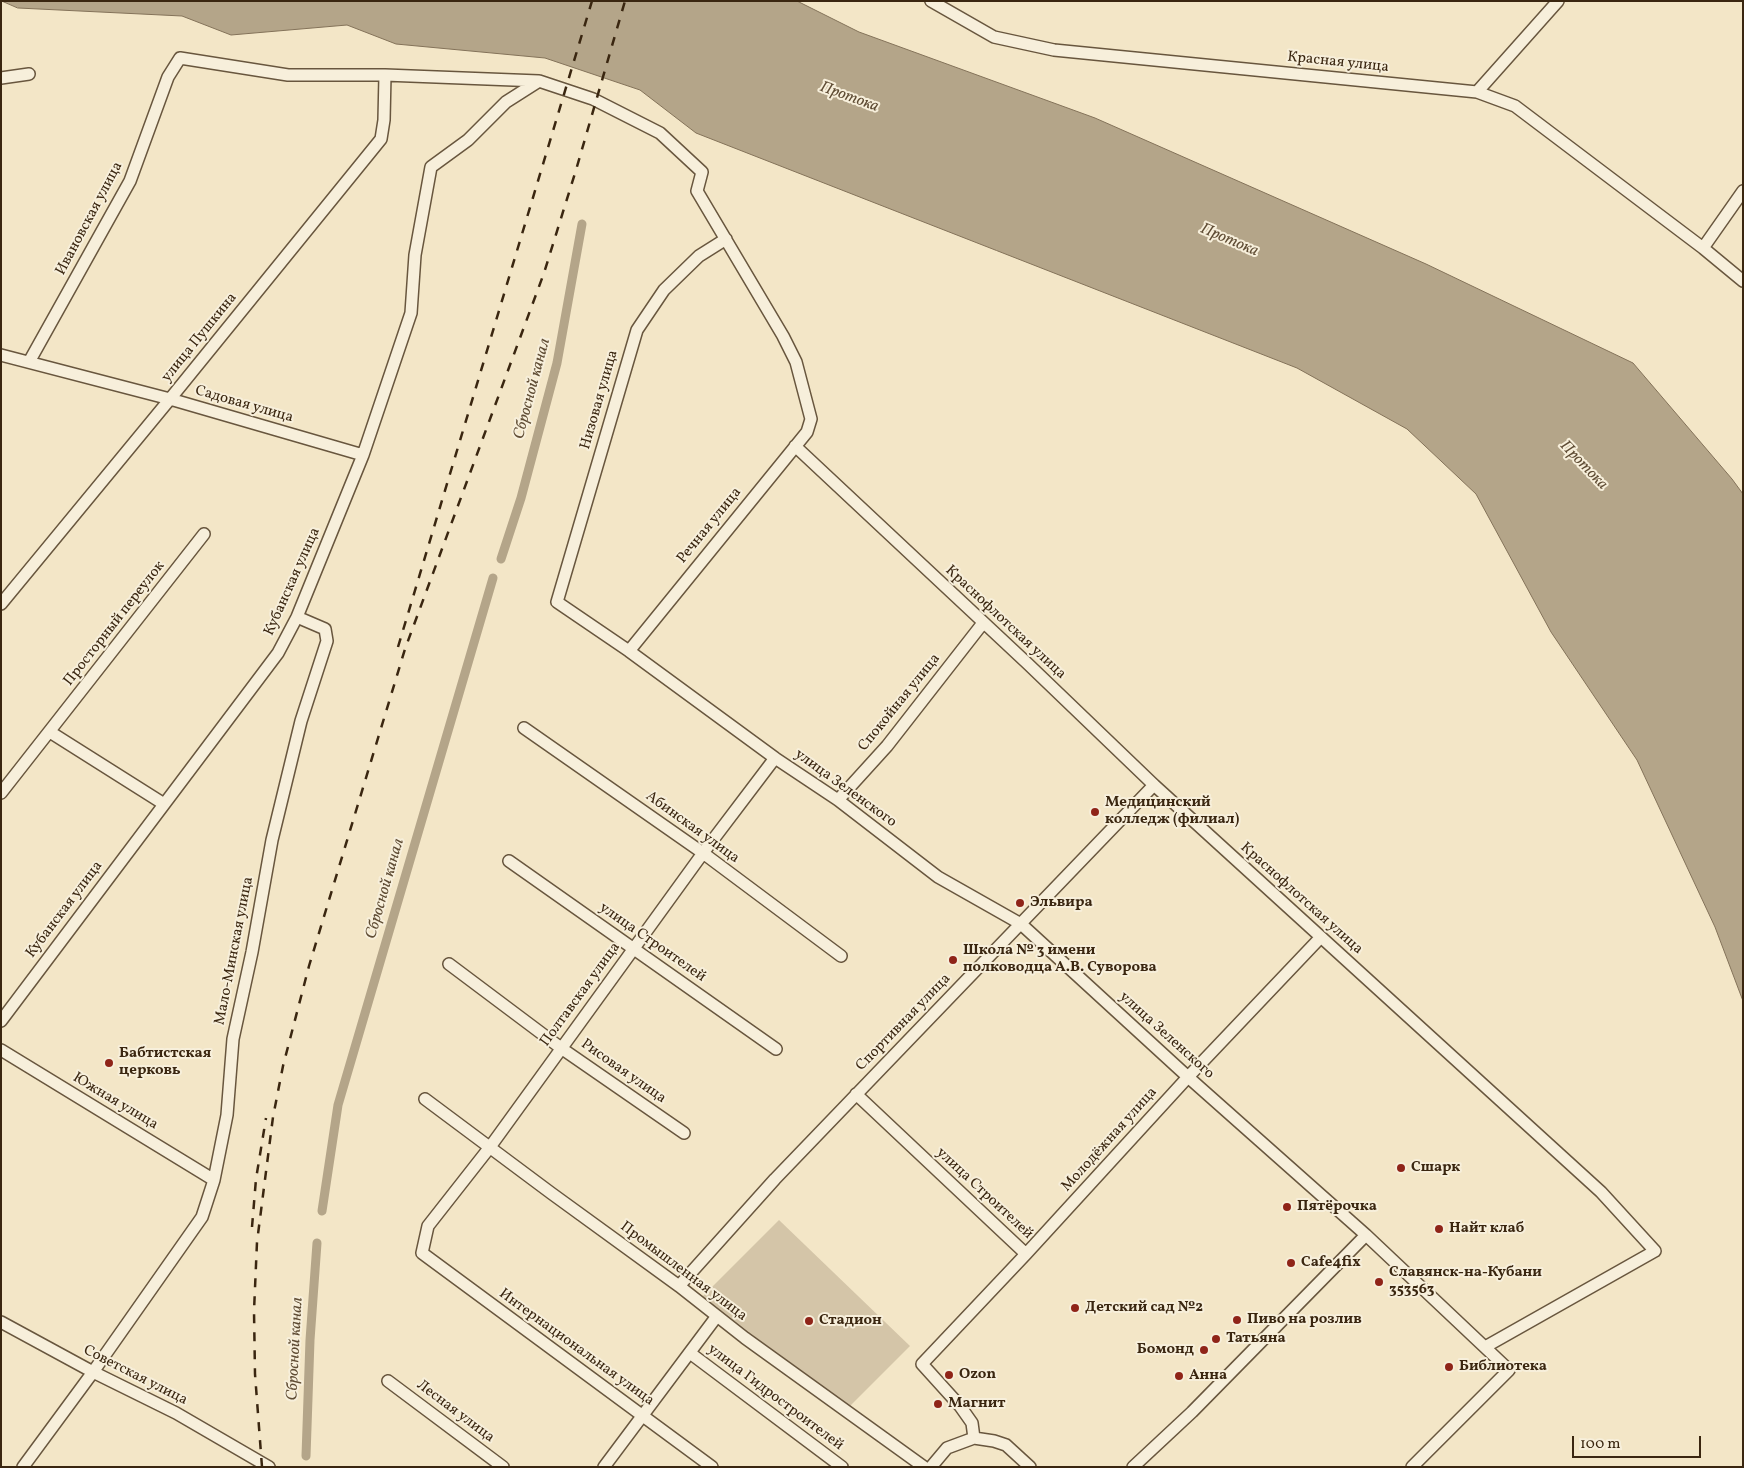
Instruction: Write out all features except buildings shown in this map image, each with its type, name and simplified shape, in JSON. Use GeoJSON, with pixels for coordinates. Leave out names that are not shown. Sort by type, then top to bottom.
{"type":"FeatureCollection","features":[{"type":"Feature","properties":{"kind":"street","name":"Красная улица"},"geometry":{"type":"LineString","coordinates":[[931,1],[994,37],[1054,50],[1478,92],[1515,106],[1703,248],[1743,281]]}},
{"type":"Feature","properties":{"kind":"street"},"geometry":{"type":"LineString","coordinates":[[1478,92],[1558,1]]}},
{"type":"Feature","properties":{"kind":"street","name":"Ивановская улица"},"geometry":{"type":"LineString","coordinates":[[29,362],[130,181],[168,77],[180,58],[288,75],[385,75]]}},
{"type":"Feature","properties":{"kind":"street"},"geometry":{"type":"LineString","coordinates":[[1,78],[29,74]]}},
{"type":"Feature","properties":{"kind":"street"},"geometry":{"type":"LineString","coordinates":[[385,75],[539,81],[592,99],[660,134],[702,172],[697,191],[726,239]]}},
{"type":"Feature","properties":{"kind":"street","name":"улица Пушкина"},"geometry":{"type":"LineString","coordinates":[[1,604],[170,399],[380,138],[384,120],[385,75]]}},
{"type":"Feature","properties":{"kind":"street","name":"Кубанская улица"},"geometry":{"type":"LineString","coordinates":[[1,1021],[278,652],[297,617],[363,455],[410,313],[415,255],[431,167],[468,140],[506,102],[539,81]]}},
{"type":"Feature","properties":{"kind":"street"},"geometry":{"type":"LineString","coordinates":[[1703,248],[1743,191]]}},
{"type":"Feature","properties":{"kind":"street","name":"Речная улица"},"geometry":{"type":"LineString","coordinates":[[629,651],[807,432],[811,419],[796,362],[726,239]]}},
{"type":"Feature","properties":{"kind":"street","name":"Низовая улица"},"geometry":{"type":"LineString","coordinates":[[557,602],[637,330],[664,290],[699,256],[726,239]]}},
{"type":"Feature","properties":{"kind":"street","name":"Садовая улица"},"geometry":{"type":"LineString","coordinates":[[1,355],[170,399],[363,455]]}},
{"type":"Feature","properties":{"kind":"street","name":"Краснофлотская улица"},"geometry":{"type":"LineString","coordinates":[[795,446],[1154,785],[1601,1192],[1655,1251],[1485,1347]]}},
{"type":"Feature","properties":{"kind":"street","name":"Просторный переулок"},"geometry":{"type":"LineString","coordinates":[[1,793],[204,534]]}},
{"type":"Feature","properties":{"kind":"street","name":"улица Зеленского"},"geometry":{"type":"LineString","coordinates":[[557,602],[629,651],[775,758],[838,800],[938,877],[1021,924],[1188,1077],[1366,1235],[1509,1370],[1412,1467]]}},
{"type":"Feature","properties":{"kind":"street","name":"Мало-Минская улица"},"geometry":{"type":"LineString","coordinates":[[23,1467],[94,1372],[202,1217],[214,1180],[227,1115],[233,1039],[252,952],[272,840],[301,721],[327,641],[325,629],[297,617]]}},
{"type":"Feature","properties":{"kind":"street","name":"Спокойная улица"},"geometry":{"type":"LineString","coordinates":[[838,800],[887,746],[983,622]]}},
{"type":"Feature","properties":{"kind":"street","name":"Абинская улица"},"geometry":{"type":"LineString","coordinates":[[524,728],[703,854],[840,956]]}},
{"type":"Feature","properties":{"kind":"street"},"geometry":{"type":"LineString","coordinates":[[50,732],[164,804]]}},
{"type":"Feature","properties":{"kind":"street","name":"Полтавская улица"},"geometry":{"type":"LineString","coordinates":[[422,1253],[428,1226],[490,1147],[775,758]]}},
{"type":"Feature","properties":{"kind":"street","name":"Спортивная улица"},"geometry":{"type":"LineString","coordinates":[[679,1286],[775,1178],[1154,785]]}},
{"type":"Feature","properties":{"kind":"street","name":"улица Строителей"},"geometry":{"type":"LineString","coordinates":[[509,861],[776,1049]]}},
{"type":"Feature","properties":{"kind":"street","name":"Молодёжная улица"},"geometry":{"type":"LineString","coordinates":[[974,1438],[972,1423],[960,1406],[922,1364],[1026,1254],[1188,1077],[1321,938]]}},
{"type":"Feature","properties":{"kind":"street","name":"Рисовая улица"},"geometry":{"type":"LineString","coordinates":[[449,964],[561,1048],[684,1133]]}},
{"type":"Feature","properties":{"kind":"street","name":"Южная улица"},"geometry":{"type":"LineString","coordinates":[[1,1050],[214,1180]]}},
{"type":"Feature","properties":{"kind":"street","name":"улица Строителей"},"geometry":{"type":"LineString","coordinates":[[856,1094],[1026,1254]]}},
{"type":"Feature","properties":{"kind":"street","name":"Промышленная улица"},"geometry":{"type":"LineString","coordinates":[[425,1099],[924,1467]]}},
{"type":"Feature","properties":{"kind":"street"},"geometry":{"type":"LineString","coordinates":[[1133,1467],[1192,1412],[1366,1235]]}},
{"type":"Feature","properties":{"kind":"street","name":"Интернациональная улица"},"geometry":{"type":"LineString","coordinates":[[422,1253],[712,1467]]}},
{"type":"Feature","properties":{"kind":"street"},"geometry":{"type":"LineString","coordinates":[[604,1467],[717,1316]]}},
{"type":"Feature","properties":{"kind":"street","name":"Советская улица"},"geometry":{"type":"LineString","coordinates":[[1,1322],[176,1413],[269,1467]]}},
{"type":"Feature","properties":{"kind":"street","name":"улица Гидростроителей"},"geometry":{"type":"LineString","coordinates":[[690,1353],[842,1467]]}},
{"type":"Feature","properties":{"kind":"street","name":"Лесная улица"},"geometry":{"type":"LineString","coordinates":[[388,1381],[503,1467]]}},
{"type":"Feature","properties":{"kind":"street"},"geometry":{"type":"LineString","coordinates":[[931,1467],[947,1448],[974,1438],[994,1440],[1006,1445],[1030,1467]]}},
{"type":"Feature","properties":{"kind":"shaded area","name":"Стадион"},"geometry":{"type":"Polygon","coordinates":[[[779,1220],[910,1346],[847,1409],[703,1296],[779,1220]]]}},
{"type":"Feature","properties":{"kind":"water","name":"Протока"},"geometry":{"type":"Polygon","coordinates":[[[2,1],[797,1],[859,32],[1095,118],[1426,264],[1633,363],[1743,494],[1743,1001],[1715,927],[1637,760],[1551,632],[1476,494],[1407,429],[1297,368],[696,133],[640,90],[545,58],[396,44],[347,25],[231,35],[182,16],[18,8],[2,1]]]}},
{"type":"Feature","properties":{"kind":"waterway","name":"Сбросной канал"},"geometry":{"type":"LineString","coordinates":[[501,559],[521,498],[557,363],[582,224]]}},
{"type":"Feature","properties":{"kind":"waterway","name":"Сбросной канал"},"geometry":{"type":"LineString","coordinates":[[322,1211],[338,1105],[493,578]]}},
{"type":"Feature","properties":{"kind":"waterway","name":"Сбросной канал"},"geometry":{"type":"LineString","coordinates":[[306,1456],[310,1340],[317,1243]]}},
{"type":"Feature","properties":{"kind":"railway"},"geometry":{"type":"LineString","coordinates":[[398,647],[592,1]]}},
{"type":"Feature","properties":{"kind":"railway"},"geometry":{"type":"LineString","coordinates":[[262,1467],[255,1374],[254,1311],[257,1242],[273,1117],[283,1066],[309,966],[405,649],[544,273],[625,1]]}},
{"type":"Feature","properties":{"kind":"railway"},"geometry":{"type":"LineString","coordinates":[[252,1227],[256,1179],[266,1118]]}},
{"type":"Feature","properties":{"kind":"place","name":"Медицинский колледж (филиал)"},"geometry":{"type":"Point","coordinates":[1095,812]}},
{"type":"Feature","properties":{"kind":"place","name":"Эльвира"},"geometry":{"type":"Point","coordinates":[1020,903]}},
{"type":"Feature","properties":{"kind":"place","name":"Школа № 3 имени полководца А.В. Суворова"},"geometry":{"type":"Point","coordinates":[953,960]}},
{"type":"Feature","properties":{"kind":"place","name":"Бабтистская церковь"},"geometry":{"type":"Point","coordinates":[109,1063]}},
{"type":"Feature","properties":{"kind":"place","name":"Сшарк"},"geometry":{"type":"Point","coordinates":[1401,1168]}},
{"type":"Feature","properties":{"kind":"place","name":"Пятёрочка"},"geometry":{"type":"Point","coordinates":[1287,1207]}},
{"type":"Feature","properties":{"kind":"place","name":"Найт клаб"},"geometry":{"type":"Point","coordinates":[1439,1229]}},
{"type":"Feature","properties":{"kind":"place","name":"Cafe4fix"},"geometry":{"type":"Point","coordinates":[1291,1263]}},
{"type":"Feature","properties":{"kind":"place","name":"Славянск-на-Кубани 353563"},"geometry":{"type":"Point","coordinates":[1379,1282]}},
{"type":"Feature","properties":{"kind":"place","name":"Детский сад №2"},"geometry":{"type":"Point","coordinates":[1075,1308]}},
{"type":"Feature","properties":{"kind":"place","name":"Пиво на розлив"},"geometry":{"type":"Point","coordinates":[1237,1320]}},
{"type":"Feature","properties":{"kind":"place","name":"Стадион"},"geometry":{"type":"Point","coordinates":[809,1321]}},
{"type":"Feature","properties":{"kind":"place","name":"Татьяна"},"geometry":{"type":"Point","coordinates":[1216,1339]}},
{"type":"Feature","properties":{"kind":"place","name":"Бомонд"},"geometry":{"type":"Point","coordinates":[1204,1350]}},
{"type":"Feature","properties":{"kind":"place","name":"Библиотека"},"geometry":{"type":"Point","coordinates":[1449,1367]}},
{"type":"Feature","properties":{"kind":"place","name":"Ozon"},"geometry":{"type":"Point","coordinates":[949,1375]}},
{"type":"Feature","properties":{"kind":"place","name":"Анна"},"geometry":{"type":"Point","coordinates":[1179,1376]}},
{"type":"Feature","properties":{"kind":"place","name":"Магнит"},"geometry":{"type":"Point","coordinates":[938,1404]}}]}
